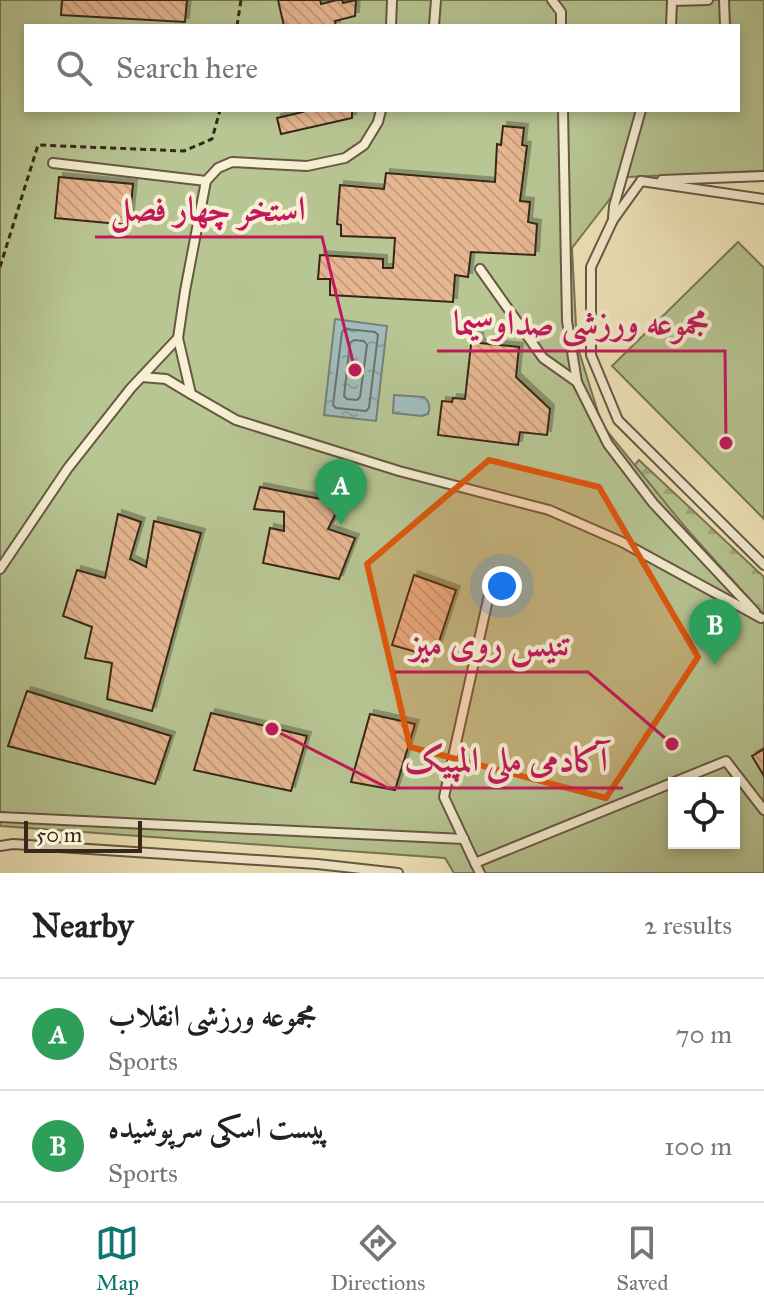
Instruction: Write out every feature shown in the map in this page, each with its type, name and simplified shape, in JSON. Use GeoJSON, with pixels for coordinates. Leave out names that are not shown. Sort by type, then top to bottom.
{"type":"FeatureCollection","features":[{"type":"Feature","properties":{"kind":"lane"},"geometry":{"type":"LineString","coordinates":[[391,24],[392,0]]}},
{"type":"Feature","properties":{"kind":"lane"},"geometry":{"type":"LineString","coordinates":[[434,24],[436,0]]}},
{"type":"Feature","properties":{"kind":"lane"},"geometry":{"type":"LineString","coordinates":[[552,0],[561,12],[561,24]]}},
{"type":"Feature","properties":{"kind":"lane"},"geometry":{"type":"LineString","coordinates":[[671,24],[672,1],[708,0]]}},
{"type":"Feature","properties":{"kind":"lane"},"geometry":{"type":"LineString","coordinates":[[724,0],[725,24]]}},
{"type":"Feature","properties":{"kind":"lane"},"geometry":{"type":"LineString","coordinates":[[191,394],[178,338],[206,181],[218,168],[232,162],[307,166],[345,158],[364,145],[380,112]]}},
{"type":"Feature","properties":{"kind":"lane"},"geometry":{"type":"LineString","coordinates":[[563,112],[567,321],[577,382],[608,444],[644,491],[762,620]]}},
{"type":"Feature","properties":{"kind":"lane"},"geometry":{"type":"LineString","coordinates":[[613,220],[614,206],[640,112]]}},
{"type":"Feature","properties":{"kind":"lane"},"geometry":{"type":"LineString","coordinates":[[53,163],[206,181]]}},
{"type":"Feature","properties":{"kind":"lane"},"geometry":{"type":"LineString","coordinates":[[641,181],[764,176]]}},
{"type":"Feature","properties":{"kind":"lane"},"geometry":{"type":"LineString","coordinates":[[641,181],[613,220],[591,267],[591,355],[618,420],[764,565]]}},
{"type":"Feature","properties":{"kind":"lane"},"geometry":{"type":"LineString","coordinates":[[641,181],[764,199]]}},
{"type":"Feature","properties":{"kind":"lane"},"geometry":{"type":"LineString","coordinates":[[480,269],[543,358],[577,382]]}},
{"type":"Feature","properties":{"kind":"lane"},"geometry":{"type":"LineString","coordinates":[[0,569],[68,468],[178,338]]}},
{"type":"Feature","properties":{"kind":"lane"},"geometry":{"type":"LineString","coordinates":[[142,377],[166,379],[236,420],[399,471],[549,510],[622,542],[762,620]]}},
{"type":"Feature","properties":{"kind":"lane"},"geometry":{"type":"LineString","coordinates":[[480,873],[444,797],[489,595]]}},
{"type":"Feature","properties":{"kind":"lane"},"geometry":{"type":"LineString","coordinates":[[475,863],[726,761],[764,810]]}},
{"type":"Feature","properties":{"kind":"lane"},"geometry":{"type":"LineString","coordinates":[[0,817],[464,839]]}},
{"type":"Feature","properties":{"kind":"lane"},"geometry":{"type":"LineString","coordinates":[[0,846],[13,844],[286,862],[398,873]]}},
{"type":"Feature","properties":{"kind":"path"},"geometry":{"type":"LineString","coordinates":[[237,24],[241,0]]}},
{"type":"Feature","properties":{"kind":"highlighted area"},"geometry":{"type":"Polygon","coordinates":[[[489,460],[599,487],[698,657],[606,798],[410,747],[367,564],[489,460]]]}},
{"type":"Feature","properties":{"kind":"green space"},"geometry":{"type":"Polygon","coordinates":[[[0,0],[764,0],[764,171],[627,177],[572,248],[577,345],[602,425],[764,624],[764,873],[454,873],[445,858],[0,826],[0,0]]]}},
{"type":"Feature","properties":{"kind":"green space"},"geometry":{"type":"Polygon","coordinates":[[[738,242],[764,268],[764,519],[612,366],[738,242]]]}},
{"type":"Feature","properties":{"kind":"green space"},"geometry":{"type":"Polygon","coordinates":[[[639,460],[764,577],[764,615],[633,467],[639,460]]]}},
{"type":"Feature","properties":{"kind":"water"},"geometry":{"type":"Polygon","coordinates":[[[335,319],[387,326],[376,421],[324,415],[335,319]]]}},
{"type":"Feature","properties":{"kind":"water"},"geometry":{"type":"Polygon","coordinates":[[[394,395],[424,397],[429,405],[428,414],[393,413],[394,395]]]}},
{"type":"Feature","properties":{"kind":"building"},"geometry":{"type":"Polygon","coordinates":[[[62,0],[187,0],[185,22],[61,15],[62,0]]]}},
{"type":"Feature","properties":{"kind":"building"},"geometry":{"type":"Polygon","coordinates":[[[278,0],[320,0],[321,4],[356,0],[355,16],[335,21],[336,24],[284,24],[278,0]]]}},
{"type":"Feature","properties":{"kind":"building"},"geometry":{"type":"Polygon","coordinates":[[[303,112],[352,112],[352,118],[281,134],[277,118],[303,112]]]}},
{"type":"Feature","properties":{"kind":"building"},"geometry":{"type":"Polygon","coordinates":[[[503,126],[524,128],[522,145],[527,146],[520,201],[530,202],[528,222],[537,224],[535,255],[471,252],[468,277],[455,275],[453,302],[330,295],[330,279],[318,279],[320,255],[383,259],[383,268],[393,268],[395,238],[341,236],[341,225],[337,224],[340,185],[384,189],[386,173],[495,182],[497,144],[501,145],[503,126]]]}},
{"type":"Feature","properties":{"kind":"building"},"geometry":{"type":"Polygon","coordinates":[[[59,177],[133,184],[129,225],[55,218],[59,177]]]}},
{"type":"Feature","properties":{"kind":"building"},"geometry":{"type":"Polygon","coordinates":[[[472,336],[479,336],[480,343],[519,347],[516,377],[550,409],[547,435],[520,432],[518,445],[438,435],[442,401],[465,399],[472,336]]]}},
{"type":"Feature","properties":{"kind":"building"},"geometry":{"type":"Polygon","coordinates":[[[260,487],[341,503],[328,529],[355,538],[339,579],[263,563],[270,528],[284,531],[284,512],[254,509],[260,487]]]}},
{"type":"Feature","properties":{"kind":"building"},"geometry":{"type":"Polygon","coordinates":[[[118,514],[141,522],[130,559],[146,567],[154,521],[201,533],[152,711],[107,699],[112,663],[85,658],[92,627],[63,616],[77,570],[105,578],[118,514]]]}},
{"type":"Feature","properties":{"kind":"building"},"geometry":{"type":"Polygon","coordinates":[[[414,575],[456,590],[434,657],[392,645],[414,575]]]}},
{"type":"Feature","properties":{"kind":"building"},"geometry":{"type":"Polygon","coordinates":[[[27,691],[171,736],[155,784],[8,746],[27,691]]]}},
{"type":"Feature","properties":{"kind":"building"},"geometry":{"type":"Polygon","coordinates":[[[211,713],[307,736],[291,791],[194,770],[211,713]]]}},
{"type":"Feature","properties":{"kind":"building"},"geometry":{"type":"Polygon","coordinates":[[[370,714],[415,724],[395,790],[351,782],[370,714]]]}},
{"type":"Feature","properties":{"kind":"building"},"geometry":{"type":"Polygon","coordinates":[[[764,749],[764,776],[752,756],[764,749]]]}},
{"type":"Feature","properties":{"kind":"place","name":"استخر چهار فصل"},"geometry":{"type":"Point","coordinates":[355,370]}},
{"type":"Feature","properties":{"kind":"place","name":"مجموعه ورزشی صداوسیما"},"geometry":{"type":"Point","coordinates":[726,443]}},
{"type":"Feature","properties":{"kind":"place","name":"مجموعه ورزشی انقلاب"},"geometry":{"type":"Point","coordinates":[341,525]}},
{"type":"Feature","properties":{"kind":"place","name":"پیست اسکی سرپوشیده"},"geometry":{"type":"Point","coordinates":[715,665]}},
{"type":"Feature","properties":{"kind":"place","name":"آکادمی ملی المپیک"},"geometry":{"type":"Point","coordinates":[272,729]}},
{"type":"Feature","properties":{"kind":"place","name":"تنیس روی میز"},"geometry":{"type":"Point","coordinates":[672,744]}}]}
